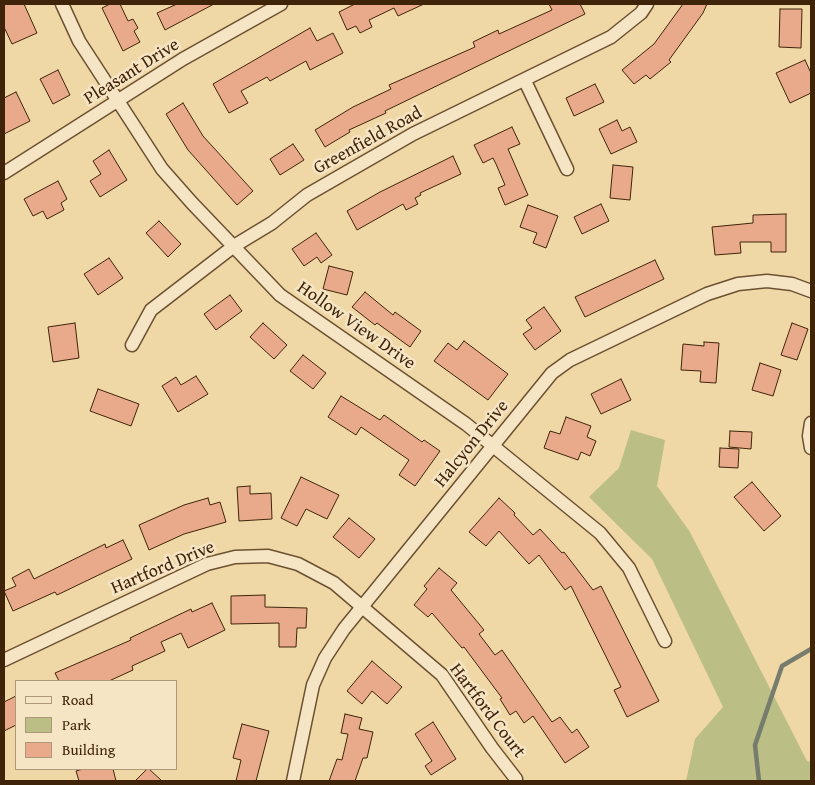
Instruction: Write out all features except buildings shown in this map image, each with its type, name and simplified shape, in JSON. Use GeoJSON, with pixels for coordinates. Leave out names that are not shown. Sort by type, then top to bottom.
{"type":"FeatureCollection","features":[{"type":"Feature","properties":{"kind":"street","name":"Hollow View Drive"},"geometry":{"type":"LineString","coordinates":[[62,4],[79,41],[162,169],[280,295],[493,445],[600,534],[629,568],[665,641]]}},
{"type":"Feature","properties":{"kind":"street","name":"Pleasant Drive"},"geometry":{"type":"LineString","coordinates":[[4,173],[183,59],[281,4]]}},
{"type":"Feature","properties":{"kind":"street","name":"Greenfield Road"},"geometry":{"type":"LineString","coordinates":[[132,345],[150,310],[234,246],[272,223],[307,195],[413,134],[525,81],[611,37],[641,13],[647,4]]}},
{"type":"Feature","properties":{"kind":"street"},"geometry":{"type":"LineString","coordinates":[[525,81],[567,169]]}},
{"type":"Feature","properties":{"kind":"street","name":"Halcyon Drive"},"geometry":{"type":"LineString","coordinates":[[293,781],[307,726],[314,685],[325,658],[362,607],[552,372],[570,360],[707,294],[738,284],[767,281],[792,284],[811,291]]}},
{"type":"Feature","properties":{"kind":"street"},"geometry":{"type":"LineString","coordinates":[[811,423],[809,436],[811,448]]}},
{"type":"Feature","properties":{"kind":"street","name":"Hartford Drive"},"geometry":{"type":"LineString","coordinates":[[4,660],[207,564],[235,557],[268,556],[298,564],[334,583],[362,607]]}},
{"type":"Feature","properties":{"kind":"street","name":"Hartford Court"},"geometry":{"type":"LineString","coordinates":[[362,607],[442,675],[492,748],[516,779]]}},
{"type":"Feature","properties":{"kind":"green space"},"geometry":{"type":"Polygon","coordinates":[[[631,430],[665,440],[657,486],[690,532],[807,761],[811,762],[811,781],[686,781],[695,739],[723,707],[652,559],[589,497],[619,468],[631,430]]]}},
{"type":"Feature","properties":{"kind":"waterway"},"geometry":{"type":"LineString","coordinates":[[759,781],[755,745],[782,666],[811,649]]}}]}
